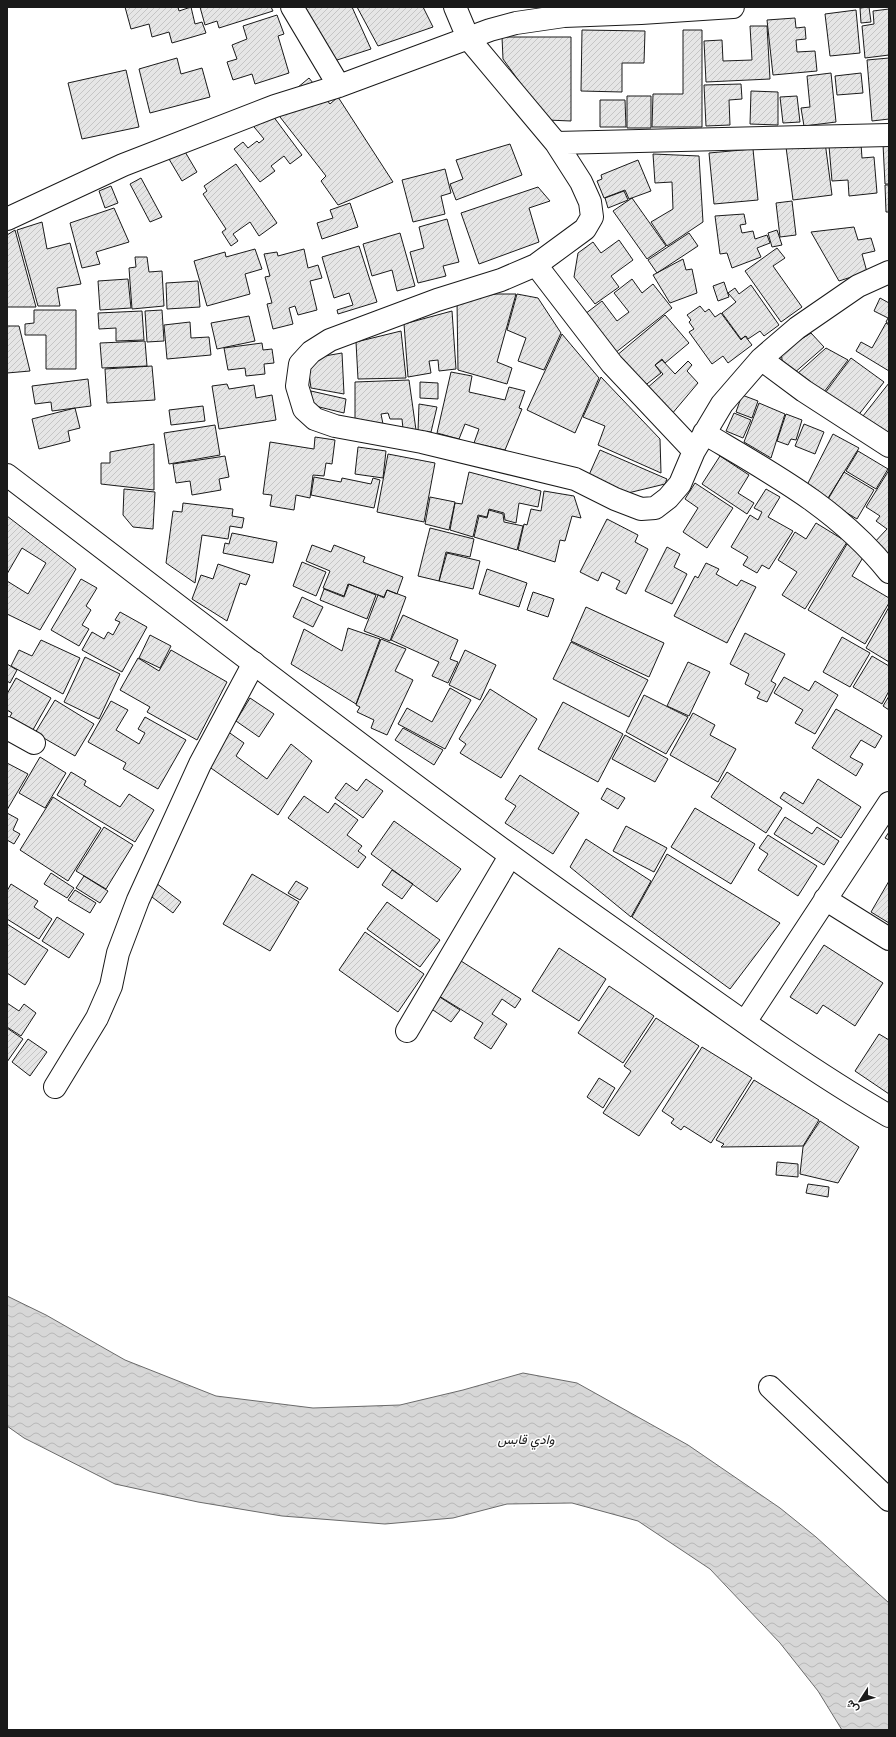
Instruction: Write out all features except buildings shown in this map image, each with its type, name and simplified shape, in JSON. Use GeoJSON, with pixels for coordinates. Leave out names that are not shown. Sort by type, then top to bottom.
{"type":"FeatureCollection","features":[{"type":"Feature","properties":{"kind":"street"},"geometry":{"type":"LineString","coordinates":[[292,7],[339,86]]}},
{"type":"Feature","properties":{"kind":"street"},"geometry":{"type":"LineString","coordinates":[[455,7],[468,38],[556,143],[581,182],[590,202],[592,217],[585,229],[536,265],[501,280],[437,300],[330,340],[311,352],[300,364],[297,386],[304,409],[315,419],[335,426],[422,442],[575,479],[615,499],[642,509],[655,508],[668,498],[680,484],[699,442],[722,404],[761,359],[797,328],[858,286],[889,272]]}},
{"type":"Feature","properties":{"kind":"street"},"geometry":{"type":"LineString","coordinates":[[7,219],[123,165],[274,106],[339,86],[468,38],[516,23],[564,16],[733,7]]}},
{"type":"Feature","properties":{"kind":"street"},"geometry":{"type":"LineString","coordinates":[[556,143],[889,135]]}},
{"type":"Feature","properties":{"kind":"street"},"geometry":{"type":"LineString","coordinates":[[536,265],[612,364],[699,442],[786,482],[820,505],[855,534],[889,572]]}},
{"type":"Feature","properties":{"kind":"street"},"geometry":{"type":"LineString","coordinates":[[761,359],[804,391],[889,446]]}},
{"type":"Feature","properties":{"kind":"street"},"geometry":{"type":"LineString","coordinates":[[7,475],[510,856],[745,1022],[860,1099],[889,1116]]}},
{"type":"Feature","properties":{"kind":"street"},"geometry":{"type":"LineString","coordinates":[[55,1087],[97,1018],[111,986],[118,953],[138,900],[200,764],[254,663]]}},
{"type":"Feature","properties":{"kind":"street"},"geometry":{"type":"LineString","coordinates":[[7,728],[34,743]]}},
{"type":"Feature","properties":{"kind":"street"},"geometry":{"type":"LineString","coordinates":[[745,1022],[889,803]]}},
{"type":"Feature","properties":{"kind":"street"},"geometry":{"type":"LineString","coordinates":[[407,1031],[510,856]]}},
{"type":"Feature","properties":{"kind":"street"},"geometry":{"type":"LineString","coordinates":[[825,899],[889,939]]}},
{"type":"Feature","properties":{"kind":"street"},"geometry":{"type":"LineString","coordinates":[[770,1387],[889,1500]]}},
{"type":"Feature","properties":{"kind":"water","name":"وادي قابس"},"geometry":{"type":"Polygon","coordinates":[[[7,1296],[46,1315],[125,1360],[216,1396],[313,1408],[400,1405],[463,1390],[523,1373],[577,1383],[688,1445],[780,1508],[816,1537],[889,1603],[889,1730],[842,1730],[818,1691],[780,1643],[710,1569],[638,1521],[572,1503],[507,1504],[453,1518],[385,1524],[282,1516],[198,1502],[115,1484],[24,1438],[7,1426],[7,1296]]]}}]}
